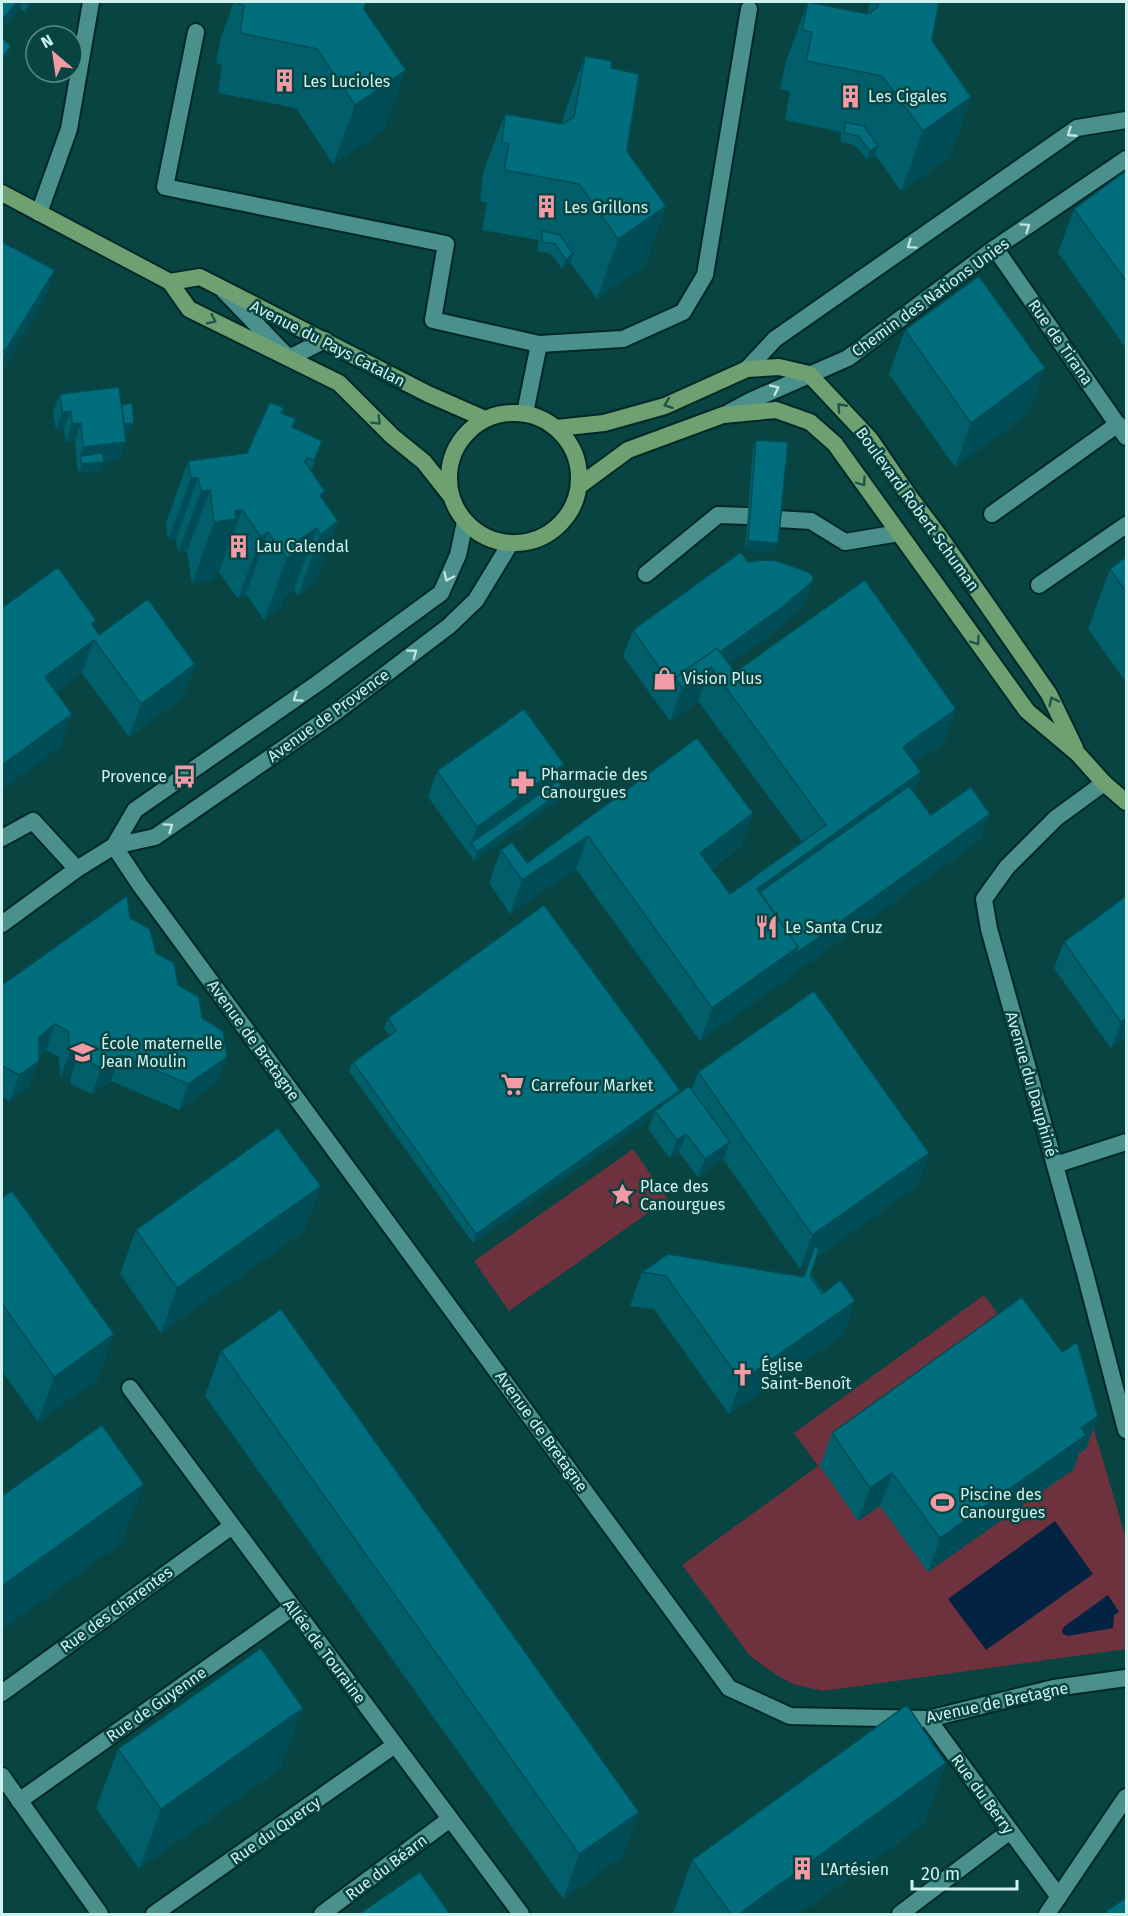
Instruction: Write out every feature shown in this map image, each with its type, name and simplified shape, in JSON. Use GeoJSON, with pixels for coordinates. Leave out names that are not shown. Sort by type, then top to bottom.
{"type":"FeatureCollection","features":[{"type":"Feature","properties":{"kind":"main road","name":"Avenue du Pays Catalan"},"geometry":{"type":"LineString","coordinates":[[2,193],[170,282],[189,309],[339,383],[392,436],[424,462],[450,495]]}},
{"type":"Feature","properties":{"kind":"main road","name":"Avenue du Pays Catalan"},"geometry":{"type":"LineString","coordinates":[[170,282],[200,277],[428,394],[485,419]]}},
{"type":"Feature","properties":{"kind":"main road"},"geometry":{"type":"LineString","coordinates":[[557,428],[604,423],[665,406],[747,369],[779,367],[809,374]]}},
{"type":"Feature","properties":{"kind":"main road","name":"Boulevard Robert Schuman"},"geometry":{"type":"LineString","coordinates":[[809,374],[870,439],[940,537],[1049,694],[1078,754]]}},
{"type":"Feature","properties":{"kind":"main road","name":"Boulevard Robert Schuman"},"geometry":{"type":"LineString","coordinates":[[579,486],[628,450],[723,415],[776,410],[810,422],[835,444],[1027,711],[1078,754],[1104,783],[1126,802]]}},
{"type":"Feature","properties":{"kind":"main road"},"geometry":{"type":"LineString","coordinates":[[505,413],[525,413],[542,418],[557,428],[571,444],[579,465],[579,486],[574,506],[563,522],[548,534],[530,542],[510,544],[493,541],[478,533],[465,522],[456,509],[450,495],[448,472],[454,451],[467,432],[485,419],[505,413]]}},
{"type":"Feature","properties":{"kind":"street"},"geometry":{"type":"LineString","coordinates":[[39,213],[69,129],[91,2]]}},
{"type":"Feature","properties":{"kind":"street"},"geometry":{"type":"LineString","coordinates":[[196,32],[165,187],[446,244],[433,320],[539,344],[623,339],[683,312],[705,275],[749,9]]}},
{"type":"Feature","properties":{"kind":"street"},"geometry":{"type":"LineString","coordinates":[[747,369],[775,339],[1077,128],[1126,120]]}},
{"type":"Feature","properties":{"kind":"street","name":"Chemin des Nations Unies"},"geometry":{"type":"LineString","coordinates":[[723,415],[848,357],[995,248],[1126,159]]}},
{"type":"Feature","properties":{"kind":"street","name":"Rue de Tirana"},"geometry":{"type":"LineString","coordinates":[[995,248],[1122,430]]}},
{"type":"Feature","properties":{"kind":"street"},"geometry":{"type":"LineString","coordinates":[[222,288],[289,358],[325,340]]}},
{"type":"Feature","properties":{"kind":"street"},"geometry":{"type":"LineString","coordinates":[[525,413],[539,344]]}},
{"type":"Feature","properties":{"kind":"street"},"geometry":{"type":"LineString","coordinates":[[992,514],[1122,430]]}},
{"type":"Feature","properties":{"kind":"street"},"geometry":{"type":"LineString","coordinates":[[646,574],[718,515],[748,516]]}},
{"type":"Feature","properties":{"kind":"street"},"geometry":{"type":"LineString","coordinates":[[778,519],[811,521],[845,542],[899,533]]}},
{"type":"Feature","properties":{"kind":"street","name":"Avenue de Provence"},"geometry":{"type":"LineString","coordinates":[[114,846],[135,810],[318,683],[441,593],[458,555],[465,522]]}},
{"type":"Feature","properties":{"kind":"street"},"geometry":{"type":"LineString","coordinates":[[1039,585],[1126,525]]}},
{"type":"Feature","properties":{"kind":"street","name":"Avenue de Provence"},"geometry":{"type":"LineString","coordinates":[[2,924],[77,869],[114,846],[155,837],[336,712],[449,626],[476,600],[510,544]]}},
{"type":"Feature","properties":{"kind":"street","name":"Avenue du Dauphiné"},"geometry":{"type":"LineString","coordinates":[[1104,783],[1056,818],[1006,867],[984,899],[989,929],[1126,1430]]}},
{"type":"Feature","properties":{"kind":"street"},"geometry":{"type":"LineString","coordinates":[[2,838],[33,821],[77,869]]}},
{"type":"Feature","properties":{"kind":"street","name":"Avenue de Bretagne"},"geometry":{"type":"LineString","coordinates":[[114,846],[140,885],[729,1688],[790,1716],[928,1719],[1054,1688],[1126,1678]]}},
{"type":"Feature","properties":{"kind":"street"},"geometry":{"type":"LineString","coordinates":[[1055,1166],[1126,1142]]}},
{"type":"Feature","properties":{"kind":"street","name":"Allée de Touraine"},"geometry":{"type":"LineString","coordinates":[[130,1388],[521,1914]]}},
{"type":"Feature","properties":{"kind":"street","name":"Rue des Charentes"},"geometry":{"type":"LineString","coordinates":[[2,1693],[232,1526]]}},
{"type":"Feature","properties":{"kind":"street","name":"Rue de Guyenne"},"geometry":{"type":"LineString","coordinates":[[19,1801],[292,1608]]}},
{"type":"Feature","properties":{"kind":"street","name":"Rue du Berry"},"geometry":{"type":"LineString","coordinates":[[928,1719],[1059,1897]]}},
{"type":"Feature","properties":{"kind":"street","name":"Rue du Quercy"},"geometry":{"type":"LineString","coordinates":[[154,1914],[395,1745]]}},
{"type":"Feature","properties":{"kind":"street"},"geometry":{"type":"LineString","coordinates":[[2,1776],[100,1914]]}},
{"type":"Feature","properties":{"kind":"street"},"geometry":{"type":"LineString","coordinates":[[1047,1914],[1126,1797]]}},
{"type":"Feature","properties":{"kind":"street","name":"Rue du Béarn"},"geometry":{"type":"LineString","coordinates":[[322,1914],[450,1819]]}},
{"type":"Feature","properties":{"kind":"street"},"geometry":{"type":"LineString","coordinates":[[900,1914],[1011,1831]]}},
{"type":"Feature","properties":{"kind":"shaded area"},"geometry":{"type":"Polygon","coordinates":[[[633,1149],[668,1199],[509,1311],[474,1261],[633,1149]]]}},
{"type":"Feature","properties":{"kind":"shaded area","name":"Piscine des Canourgues"},"geometry":{"type":"Polygon","coordinates":[[[984,1295],[1009,1330],[1048,1364],[1071,1351],[1126,1539],[1126,1649],[823,1691],[793,1684],[750,1656],[682,1565],[818,1466],[794,1433],[984,1295]]]}},
{"type":"Feature","properties":{"kind":"water"},"geometry":{"type":"Polygon","coordinates":[[[1055,1521],[1093,1574],[986,1650],[948,1599],[1055,1521]]]}},
{"type":"Feature","properties":{"kind":"water"},"geometry":{"type":"Polygon","coordinates":[[[1108,1595],[1119,1612],[1114,1615],[1113,1628],[1068,1636],[1063,1634],[1062,1630],[1065,1626],[1108,1595]]]}},
{"type":"Feature","properties":{"kind":"building"},"geometry":{"type":"Polygon","coordinates":[[[2,2],[17,2],[2,20],[2,2]]]}},
{"type":"Feature","properties":{"kind":"building"},"geometry":{"type":"Polygon","coordinates":[[[238,2],[366,2],[364,9],[406,70],[355,105],[317,49],[240,33],[244,6],[238,2]]]}},
{"type":"Feature","properties":{"kind":"building"},"geometry":{"type":"Polygon","coordinates":[[[808,2],[868,14],[878,7],[879,2],[939,2],[932,40],[971,97],[923,131],[882,76],[806,61],[812,32],[802,30],[808,2]]]}},
{"type":"Feature","properties":{"kind":"building"},"geometry":{"type":"Polygon","coordinates":[[[2,38],[11,46],[2,58],[2,38]]]}},
{"type":"Feature","properties":{"kind":"building"},"geometry":{"type":"Polygon","coordinates":[[[585,56],[612,61],[611,68],[639,74],[627,151],[666,206],[618,239],[579,184],[504,170],[509,144],[502,142],[505,114],[562,124],[574,117],[585,56]]]}},
{"type":"Feature","properties":{"kind":"building"},"geometry":{"type":"Polygon","coordinates":[[[845,122],[864,126],[878,146],[870,151],[858,136],[844,133],[845,122]]]}},
{"type":"Feature","properties":{"kind":"building"},"geometry":{"type":"Polygon","coordinates":[[[1126,171],[1126,281],[1074,209],[1126,171]]]}},
{"type":"Feature","properties":{"kind":"building"},"geometry":{"type":"Polygon","coordinates":[[[542,231],[560,235],[573,254],[566,260],[555,244],[542,242],[542,231]]]}},
{"type":"Feature","properties":{"kind":"building"},"geometry":{"type":"Polygon","coordinates":[[[2,242],[55,270],[5,351],[2,349],[2,242]]]}},
{"type":"Feature","properties":{"kind":"building"},"geometry":{"type":"Polygon","coordinates":[[[979,276],[1045,368],[971,423],[905,330],[979,276]]]}},
{"type":"Feature","properties":{"kind":"building"},"geometry":{"type":"Polygon","coordinates":[[[119,387],[126,442],[83,447],[81,423],[72,424],[71,411],[62,412],[60,394],[119,387]]]}},
{"type":"Feature","properties":{"kind":"building"},"geometry":{"type":"Polygon","coordinates":[[[270,402],[284,408],[281,413],[296,419],[292,427],[322,441],[314,460],[307,458],[305,462],[325,491],[320,495],[338,521],[320,535],[317,528],[300,539],[304,546],[287,558],[268,532],[261,537],[242,510],[235,511],[236,519],[214,522],[210,490],[201,491],[198,478],[191,478],[188,461],[247,453],[270,402]]]}},
{"type":"Feature","properties":{"kind":"building"},"geometry":{"type":"Polygon","coordinates":[[[132,403],[134,423],[124,424],[122,405],[132,403]]]}},
{"type":"Feature","properties":{"kind":"building"},"geometry":{"type":"Polygon","coordinates":[[[756,440],[788,442],[778,543],[748,541],[756,440]]]}},
{"type":"Feature","properties":{"kind":"building"},"geometry":{"type":"Polygon","coordinates":[[[103,453],[104,462],[82,464],[80,456],[103,453]]]}},
{"type":"Feature","properties":{"kind":"building"},"geometry":{"type":"Polygon","coordinates":[[[741,552],[748,562],[777,561],[808,572],[813,576],[813,581],[781,608],[720,652],[717,648],[675,678],[672,686],[633,630],[741,552]]]}},
{"type":"Feature","properties":{"kind":"building"},"geometry":{"type":"Polygon","coordinates":[[[1126,557],[1126,592],[1110,569],[1126,557]]]}},
{"type":"Feature","properties":{"kind":"building"},"geometry":{"type":"Polygon","coordinates":[[[58,567],[96,620],[92,624],[99,635],[148,599],[195,664],[141,704],[94,640],[45,677],[72,714],[2,765],[2,608],[58,567]]]}},
{"type":"Feature","properties":{"kind":"building"},"geometry":{"type":"Polygon","coordinates":[[[865,580],[956,709],[903,747],[921,772],[757,889],[798,947],[712,1008],[588,836],[522,880],[501,850],[512,842],[527,863],[697,738],[753,813],[700,853],[730,894],[826,825],[711,667],[682,688],[675,678],[717,648],[735,672],[865,580]]]}},
{"type":"Feature","properties":{"kind":"building"},"geometry":{"type":"Polygon","coordinates":[[[524,709],[564,764],[477,827],[437,771],[524,709]]]}},
{"type":"Feature","properties":{"kind":"building"},"geometry":{"type":"Polygon","coordinates":[[[558,781],[564,790],[477,852],[471,843],[558,781]]]}},
{"type":"Feature","properties":{"kind":"building"},"geometry":{"type":"Polygon","coordinates":[[[909,786],[931,815],[971,787],[990,814],[795,954],[798,947],[760,892],[909,786]]]}},
{"type":"Feature","properties":{"kind":"building"},"geometry":{"type":"Polygon","coordinates":[[[127,896],[130,918],[150,929],[156,953],[174,963],[178,985],[199,997],[202,1018],[223,1031],[227,1057],[188,1084],[121,1055],[101,1068],[81,1058],[80,1050],[70,1052],[68,1031],[55,1024],[39,1037],[39,1061],[19,1075],[2,1066],[2,985],[127,896]]]}},
{"type":"Feature","properties":{"kind":"building"},"geometry":{"type":"Polygon","coordinates":[[[1126,896],[1126,1018],[1121,1022],[1064,942],[1126,896]]]}},
{"type":"Feature","properties":{"kind":"building","name":"Carrefour Market"},"geometry":{"type":"Polygon","coordinates":[[[544,905],[680,1090],[476,1234],[353,1062],[396,1031],[388,1018],[544,905]]]}},
{"type":"Feature","properties":{"kind":"building"},"geometry":{"type":"Polygon","coordinates":[[[814,991],[929,1153],[812,1235],[698,1072],[814,991]]]}},
{"type":"Feature","properties":{"kind":"building"},"geometry":{"type":"Polygon","coordinates":[[[689,1086],[730,1142],[705,1159],[686,1134],[677,1140],[655,1111],[689,1086]]]}},
{"type":"Feature","properties":{"kind":"building"},"geometry":{"type":"Polygon","coordinates":[[[278,1128],[321,1186],[177,1288],[136,1230],[278,1128]]]}},
{"type":"Feature","properties":{"kind":"building"},"geometry":{"type":"Polygon","coordinates":[[[12,1191],[114,1334],[54,1377],[2,1304],[2,1198],[12,1191]]]}},
{"type":"Feature","properties":{"kind":"building"},"geometry":{"type":"Polygon","coordinates":[[[815,1245],[819,1250],[810,1276],[822,1294],[841,1280],[855,1301],[741,1381],[666,1276],[642,1272],[668,1254],[804,1277],[815,1245]]]}},
{"type":"Feature","properties":{"kind":"building"},"geometry":{"type":"Polygon","coordinates":[[[811,1274],[824,1293],[822,1294],[810,1276],[811,1274]]]}},
{"type":"Feature","properties":{"kind":"building"},"geometry":{"type":"Polygon","coordinates":[[[1022,1297],[1062,1352],[1077,1342],[1098,1416],[1081,1428],[1086,1435],[940,1538],[892,1473],[870,1488],[832,1433],[1022,1297]]]}},
{"type":"Feature","properties":{"kind":"building"},"geometry":{"type":"Polygon","coordinates":[[[281,1309],[639,1812],[579,1854],[221,1351],[281,1309]]]}},
{"type":"Feature","properties":{"kind":"building"},"geometry":{"type":"Polygon","coordinates":[[[102,1425],[144,1484],[2,1586],[2,1496],[102,1425]]]}},
{"type":"Feature","properties":{"kind":"building"},"geometry":{"type":"Polygon","coordinates":[[[261,1648],[303,1708],[161,1809],[118,1749],[261,1648]]]}},
{"type":"Feature","properties":{"kind":"building"},"geometry":{"type":"Polygon","coordinates":[[[907,1705],[946,1763],[739,1914],[731,1914],[692,1860],[907,1705]]]}},
{"type":"Feature","properties":{"kind":"building"},"geometry":{"type":"Polygon","coordinates":[[[420,1872],[450,1914],[359,1914],[420,1872]]]}},
{"type":"Feature","properties":{"kind":"building"},"geometry":{"type":"Polygon","coordinates":[[[1126,1898],[1126,1914],[1108,1914],[1106,1911],[1126,1898]]]}},
{"type":"Feature","properties":{"kind":"place","name":"Les Lucioles"},"geometry":{"type":"Point","coordinates":[285,81]}},
{"type":"Feature","properties":{"kind":"place","name":"Les Cigales"},"geometry":{"type":"Point","coordinates":[850,96]}},
{"type":"Feature","properties":{"kind":"place","name":"Les Grillons"},"geometry":{"type":"Point","coordinates":[546,207]}},
{"type":"Feature","properties":{"kind":"place","name":"Lau Calendal"},"geometry":{"type":"Point","coordinates":[238,546]}},
{"type":"Feature","properties":{"kind":"place","name":"Vision Plus"},"geometry":{"type":"Point","coordinates":[665,678]}},
{"type":"Feature","properties":{"kind":"place","name":"Provence"},"geometry":{"type":"Point","coordinates":[185,776]}},
{"type":"Feature","properties":{"kind":"place","name":"Pharmacie des Canourgues"},"geometry":{"type":"Point","coordinates":[523,783]}},
{"type":"Feature","properties":{"kind":"place","name":"Le Santa Cruz"},"geometry":{"type":"Point","coordinates":[767,927]}},
{"type":"Feature","properties":{"kind":"place","name":"École maternelle Jean Moulin"},"geometry":{"type":"Point","coordinates":[83,1052]}},
{"type":"Feature","properties":{"kind":"place","name":"Carrefour Market"},"geometry":{"type":"Point","coordinates":[513,1085]}},
{"type":"Feature","properties":{"kind":"place","name":"Place des Canourgues"},"geometry":{"type":"Point","coordinates":[622,1195]}},
{"type":"Feature","properties":{"kind":"place","name":"Église Saint-Benoît"},"geometry":{"type":"Point","coordinates":[743,1374]}},
{"type":"Feature","properties":{"kind":"place","name":"Piscine des Canourgues"},"geometry":{"type":"Point","coordinates":[942,1503]}},
{"type":"Feature","properties":{"kind":"place","name":"L'Artésien"},"geometry":{"type":"Point","coordinates":[802,1869]}}]}
